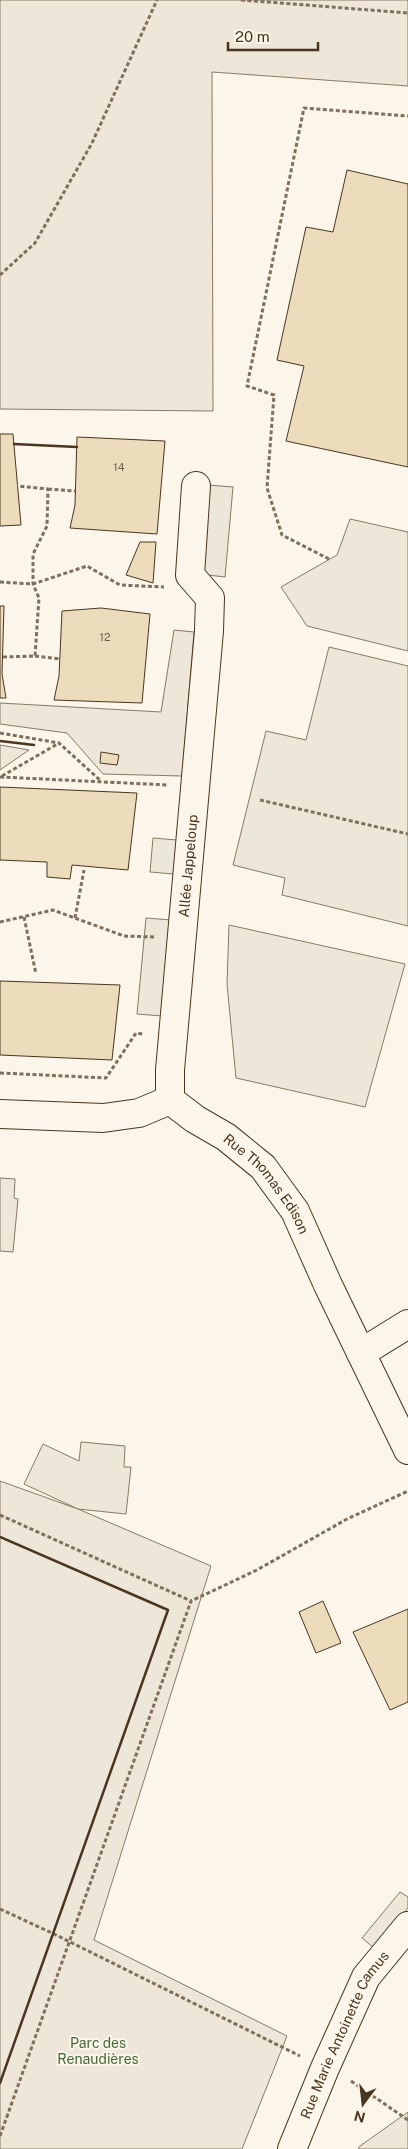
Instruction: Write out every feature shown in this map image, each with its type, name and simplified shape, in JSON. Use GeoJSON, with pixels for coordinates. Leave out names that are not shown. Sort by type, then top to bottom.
{"type":"FeatureCollection","features":[{"type":"Feature","properties":{"kind":"street","name":"Allée Jappeloup"},"geometry":{"type":"LineString","coordinates":[[170,1100],[182,939],[210,631],[210,598],[190,575],[196,486]]}},
{"type":"Feature","properties":{"kind":"street"},"geometry":{"type":"LineString","coordinates":[[0,1114],[103,1118],[139,1113],[170,1100]]}},
{"type":"Feature","properties":{"kind":"street","name":"Rue Thomas Edison"},"geometry":{"type":"LineString","coordinates":[[170,1100],[195,1119],[226,1137],[263,1167],[295,1211],[408,1450]]}},
{"type":"Feature","properties":{"kind":"street"},"geometry":{"type":"LineString","coordinates":[[361,1353],[408,1324]]}},
{"type":"Feature","properties":{"kind":"street","name":"Rue Marie Antoinette Camus"},"geometry":{"type":"LineString","coordinates":[[292,2149],[325,2068],[366,1977],[408,1926]]}},
{"type":"Feature","properties":{"kind":"path"},"geometry":{"type":"LineString","coordinates":[[0,275],[35,243],[92,143],[157,0]]}},
{"type":"Feature","properties":{"kind":"path"},"geometry":{"type":"LineString","coordinates":[[242,0],[408,13]]}},
{"type":"Feature","properties":{"kind":"path"},"geometry":{"type":"LineString","coordinates":[[329,559],[282,535],[268,488],[274,395],[247,386],[304,108],[408,116]]}},
{"type":"Feature","properties":{"kind":"path"},"geometry":{"type":"LineString","coordinates":[[17,486],[75,490]]}},
{"type":"Feature","properties":{"kind":"path"},"geometry":{"type":"LineString","coordinates":[[35,656],[39,598],[34,584],[33,554],[47,526],[48,489]]}},
{"type":"Feature","properties":{"kind":"path"},"geometry":{"type":"LineString","coordinates":[[0,582],[34,584],[87,566],[120,585],[200,586]]}},
{"type":"Feature","properties":{"kind":"path"},"geometry":{"type":"LineString","coordinates":[[3,657],[35,656],[60,659]]}},
{"type":"Feature","properties":{"kind":"path"},"geometry":{"type":"LineString","coordinates":[[0,733],[59,743],[102,782]]}},
{"type":"Feature","properties":{"kind":"path"},"geometry":{"type":"LineString","coordinates":[[1,777],[59,743]]}},
{"type":"Feature","properties":{"kind":"path"},"geometry":{"type":"LineString","coordinates":[[1,777],[196,786]]}},
{"type":"Feature","properties":{"kind":"path"},"geometry":{"type":"LineString","coordinates":[[260,800],[408,834]]}},
{"type":"Feature","properties":{"kind":"path"},"geometry":{"type":"LineString","coordinates":[[75,918],[84,870]]}},
{"type":"Feature","properties":{"kind":"path"},"geometry":{"type":"LineString","coordinates":[[0,922],[53,910],[124,936],[182,939]]}},
{"type":"Feature","properties":{"kind":"path"},"geometry":{"type":"LineString","coordinates":[[24,916],[36,974]]}},
{"type":"Feature","properties":{"kind":"path"},"geometry":{"type":"LineString","coordinates":[[0,1073],[106,1078],[136,1033],[174,1037]]}},
{"type":"Feature","properties":{"kind":"path"},"geometry":{"type":"LineString","coordinates":[[0,2136],[191,1601],[257,1570],[347,1519],[408,1491]]}},
{"type":"Feature","properties":{"kind":"path"},"geometry":{"type":"LineString","coordinates":[[0,1515],[191,1601]]}},
{"type":"Feature","properties":{"kind":"path"},"geometry":{"type":"LineString","coordinates":[[0,1909],[69,1941],[355,2083],[408,2120]]}},
{"type":"Feature","properties":{"kind":"green space"},"geometry":{"type":"Polygon","coordinates":[[[0,0],[408,0],[408,86],[212,72],[213,411],[0,409],[0,0]]]}},
{"type":"Feature","properties":{"kind":"green space"},"geometry":{"type":"Polygon","coordinates":[[[174,630],[194,632],[182,776],[103,774],[67,733],[0,724],[0,703],[161,712],[174,630]]]}},
{"type":"Feature","properties":{"kind":"green space"},"geometry":{"type":"Polygon","coordinates":[[[0,745],[29,750],[0,770],[0,745]]]}},
{"type":"Feature","properties":{"kind":"green space","name":"Parc des Renaudières"},"geometry":{"type":"Polygon","coordinates":[[[0,1481],[78,1509],[211,1566],[94,1940],[287,2036],[242,2149],[0,2149],[0,1481]]]}},
{"type":"Feature","properties":{"kind":"green space"},"geometry":{"type":"Polygon","coordinates":[[[408,2112],[408,2149],[358,2149],[360,2146],[408,2112]]]}},
{"type":"Feature","properties":{"kind":"shaded area"},"geometry":{"type":"Polygon","coordinates":[[[208,485],[233,487],[225,577],[199,574],[208,485]]]}},
{"type":"Feature","properties":{"kind":"shaded area"},"geometry":{"type":"Polygon","coordinates":[[[350,519],[408,532],[408,651],[307,626],[281,587],[337,555],[350,519]]]}},
{"type":"Feature","properties":{"kind":"shaded area"},"geometry":{"type":"Polygon","coordinates":[[[329,647],[408,666],[408,926],[282,895],[285,878],[233,865],[266,731],[306,740],[329,647]]]}},
{"type":"Feature","properties":{"kind":"shaded area"},"geometry":{"type":"Polygon","coordinates":[[[153,838],[177,840],[174,874],[150,872],[153,838]]]}},
{"type":"Feature","properties":{"kind":"shaded area"},"geometry":{"type":"Polygon","coordinates":[[[146,918],[171,920],[162,1016],[137,1014],[146,918]]]}},
{"type":"Feature","properties":{"kind":"shaded area"},"geometry":{"type":"Polygon","coordinates":[[[229,925],[405,964],[365,1107],[236,1078],[227,984],[229,925]]]}},
{"type":"Feature","properties":{"kind":"shaded area"},"geometry":{"type":"Polygon","coordinates":[[[0,1178],[15,1179],[14,1198],[18,1199],[13,1252],[0,1251],[0,1178]]]}},
{"type":"Feature","properties":{"kind":"shaded area"},"geometry":{"type":"Polygon","coordinates":[[[81,1442],[125,1446],[124,1467],[131,1467],[126,1514],[78,1509],[24,1484],[43,1444],[79,1461],[81,1442]]]}},
{"type":"Feature","properties":{"kind":"shaded area"},"geometry":{"type":"Polygon","coordinates":[[[400,1892],[408,1897],[408,1908],[374,1948],[362,1938],[400,1892]]]}},
{"type":"Feature","properties":{"kind":"building"},"geometry":{"type":"Polygon","coordinates":[[[347,170],[408,184],[408,467],[286,441],[304,366],[277,360],[306,227],[333,232],[347,170]]]}},
{"type":"Feature","properties":{"kind":"building"},"geometry":{"type":"Polygon","coordinates":[[[0,434],[13,434],[21,525],[0,526],[0,434]]]}},
{"type":"Feature","properties":{"kind":"building"},"geometry":{"type":"Polygon","coordinates":[[[77,437],[165,441],[157,534],[70,528],[75,505],[77,437]]]}},
{"type":"Feature","properties":{"kind":"building"},"geometry":{"type":"Polygon","coordinates":[[[140,542],[156,542],[153,583],[126,575],[140,542]]]}},
{"type":"Feature","properties":{"kind":"building"},"geometry":{"type":"Polygon","coordinates":[[[0,606],[4,606],[2,674],[6,698],[0,698],[0,606]]]}},
{"type":"Feature","properties":{"kind":"building"},"geometry":{"type":"Polygon","coordinates":[[[101,608],[150,614],[142,703],[54,700],[59,676],[62,611],[101,608]]]}},
{"type":"Feature","properties":{"kind":"building"},"geometry":{"type":"Polygon","coordinates":[[[101,752],[119,755],[117,765],[100,763],[101,752]]]}},
{"type":"Feature","properties":{"kind":"building"},"geometry":{"type":"Polygon","coordinates":[[[0,787],[137,793],[128,870],[72,865],[70,879],[47,877],[47,862],[0,860],[0,787]]]}},
{"type":"Feature","properties":{"kind":"building"},"geometry":{"type":"Polygon","coordinates":[[[0,981],[120,985],[112,1060],[0,1055],[0,981]]]}},
{"type":"Feature","properties":{"kind":"building"},"geometry":{"type":"Polygon","coordinates":[[[323,1601],[341,1643],[316,1653],[299,1612],[323,1601]]]}},
{"type":"Feature","properties":{"kind":"building"},"geometry":{"type":"Polygon","coordinates":[[[408,1609],[408,1702],[390,1710],[353,1632],[408,1609]]]}},
{"type":"Feature","properties":{"kind":"wall"},"geometry":{"type":"LineString","coordinates":[[14,444],[77,447]]}},
{"type":"Feature","properties":{"kind":"wall"},"geometry":{"type":"LineString","coordinates":[[0,741],[34,745]]}},
{"type":"Feature","properties":{"kind":"wall"},"geometry":{"type":"LineString","coordinates":[[0,1537],[168,1610],[0,2083]]}}]}
